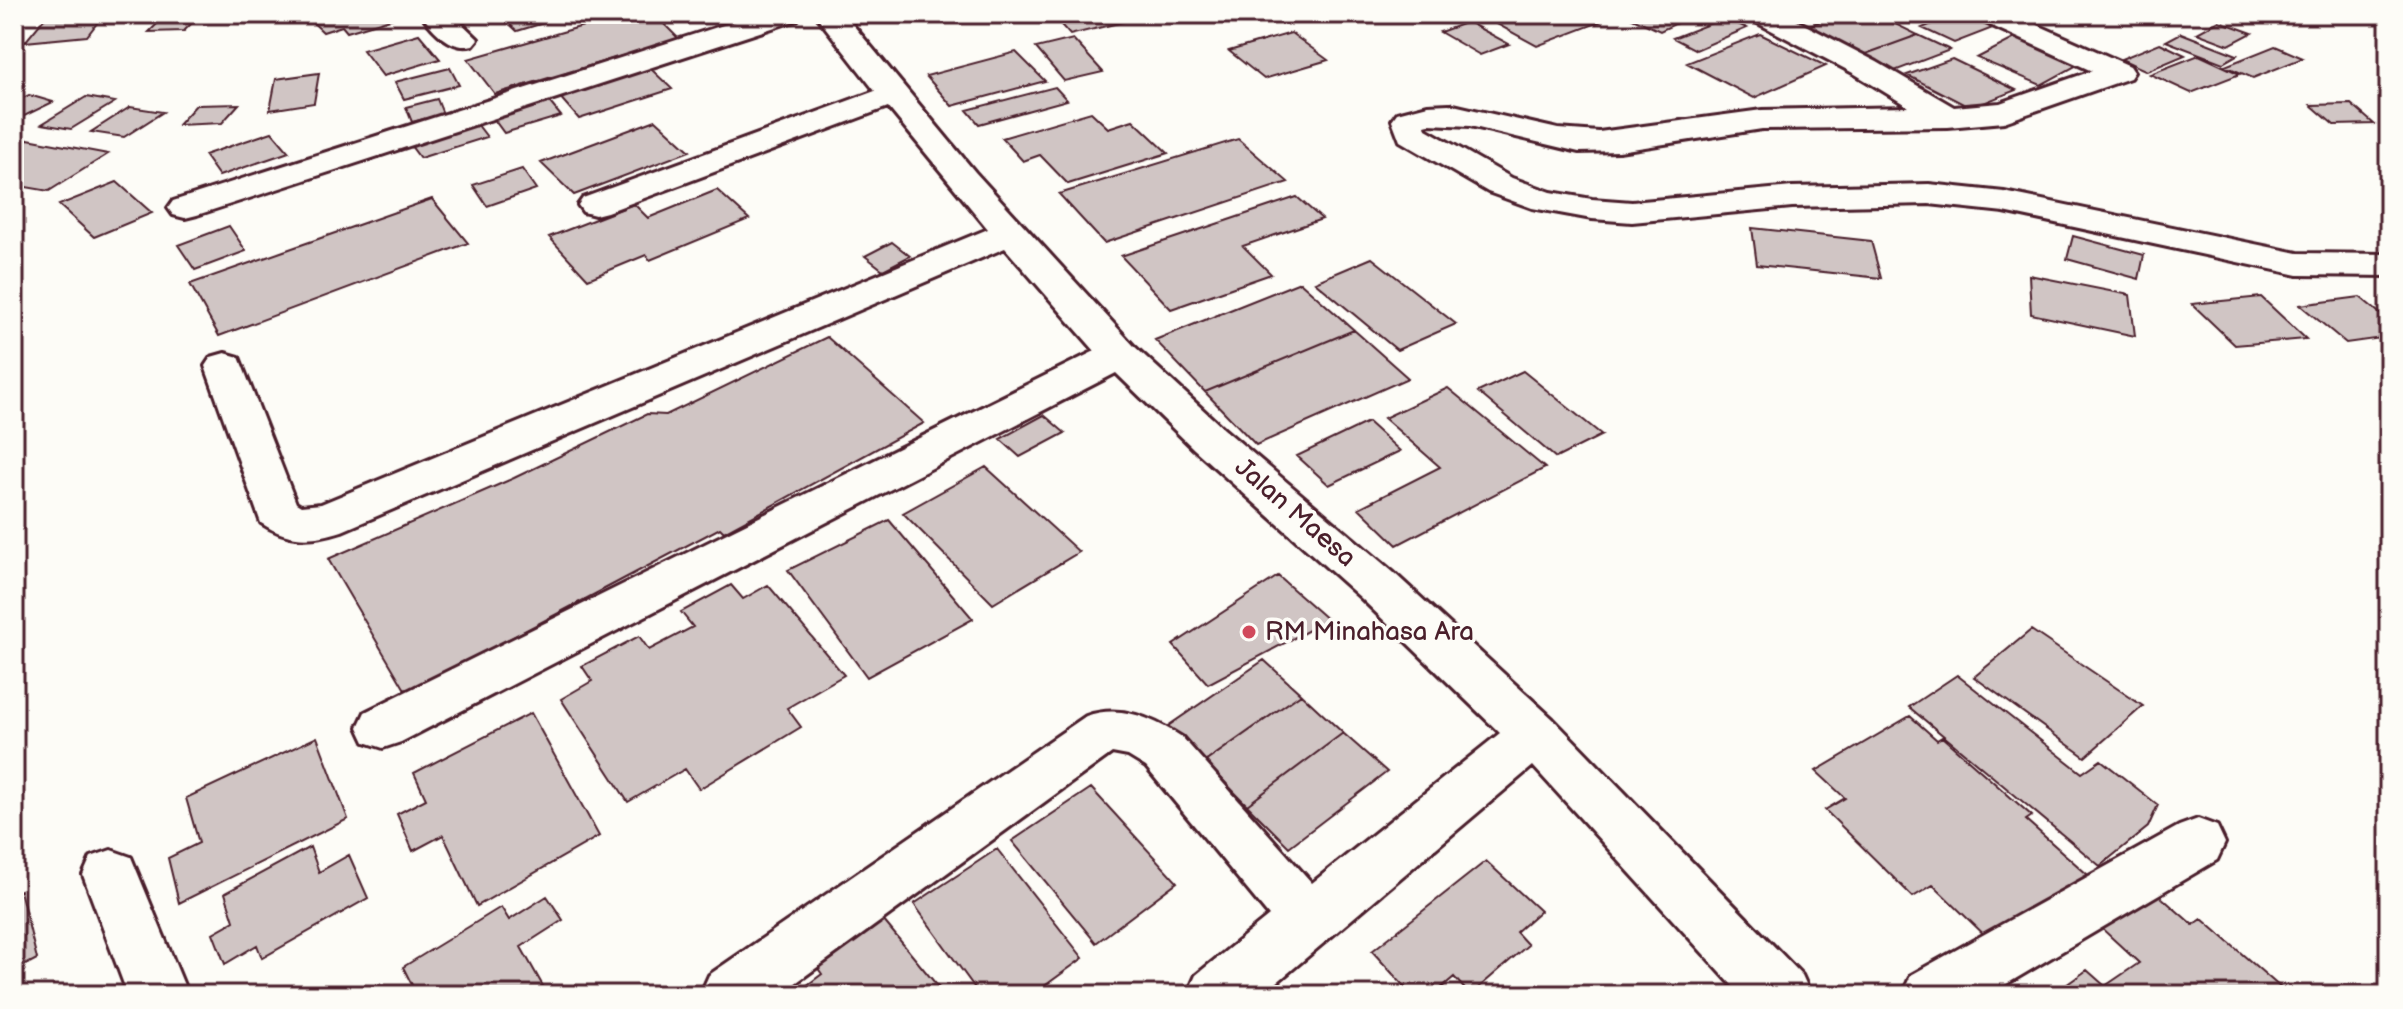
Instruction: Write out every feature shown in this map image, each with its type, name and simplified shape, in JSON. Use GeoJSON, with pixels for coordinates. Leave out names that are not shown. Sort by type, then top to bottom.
{"type":"FeatureCollection","features":[{"type":"Feature","properties":{"kind":"street"},"geometry":{"type":"LineString","coordinates":[[435,14],[463,39]]}},
{"type":"Feature","properties":{"kind":"street"},"geometry":{"type":"LineString","coordinates":[[185,208],[787,14]]}},
{"type":"Feature","properties":{"kind":"street","name":"Jalan Maesa"},"geometry":{"type":"LineString","coordinates":[[829,14],[893,95],[1120,355],[1209,439],[1377,585],[1535,734],[1781,995]]}},
{"type":"Feature","properties":{"kind":"street"},"geometry":{"type":"LineString","coordinates":[[1762,14],[1866,68],[1948,117]]}},
{"type":"Feature","properties":{"kind":"street"},"geometry":{"type":"LineString","coordinates":[[1989,14],[2119,72],[2004,112],[1948,117],[1791,117],[1591,142],[1553,140],[1443,112],[1423,114],[1408,120],[1411,134],[1500,185],[1544,201],[1592,209],[1632,212],[1792,197],[1944,195],[2004,202],[2298,264],[2389,265]]}},
{"type":"Feature","properties":{"kind":"street"},"geometry":{"type":"LineString","coordinates":[[595,205],[893,95]]}},
{"type":"Feature","properties":{"kind":"street"},"geometry":{"type":"LineString","coordinates":[[225,366],[277,512],[294,523],[326,520],[1012,232]]}},
{"type":"Feature","properties":{"kind":"street"},"geometry":{"type":"LineString","coordinates":[[383,727],[1120,355]]}},
{"type":"Feature","properties":{"kind":"street"},"geometry":{"type":"LineString","coordinates":[[749,990],[1104,731],[1139,736],[1164,752],[1308,920]]}},
{"type":"Feature","properties":{"kind":"street"},"geometry":{"type":"LineString","coordinates":[[1217,995],[1535,734]]}},
{"type":"Feature","properties":{"kind":"street"},"geometry":{"type":"LineString","coordinates":[[1932,995],[2198,843]]}},
{"type":"Feature","properties":{"kind":"street"},"geometry":{"type":"LineString","coordinates":[[111,875],[158,995]]}},
{"type":"Feature","properties":{"kind":"building"},"geometry":{"type":"Polygon","coordinates":[[[48,14],[104,14],[87,36],[25,42],[48,14]]]}},
{"type":"Feature","properties":{"kind":"building"},"geometry":{"type":"Polygon","coordinates":[[[167,14],[201,14],[184,31],[149,32],[167,14]]]}},
{"type":"Feature","properties":{"kind":"building"},"geometry":{"type":"Polygon","coordinates":[[[246,14],[293,14],[273,23],[246,14]]]}},
{"type":"Feature","properties":{"kind":"building"},"geometry":{"type":"Polygon","coordinates":[[[304,14],[407,14],[347,32],[342,26],[323,32],[304,14]]]}},
{"type":"Feature","properties":{"kind":"building"},"geometry":{"type":"Polygon","coordinates":[[[499,14],[573,14],[517,31],[499,14]]]}},
{"type":"Feature","properties":{"kind":"building"},"geometry":{"type":"Polygon","coordinates":[[[625,14],[654,14],[679,39],[495,94],[468,59],[625,14]]]}},
{"type":"Feature","properties":{"kind":"building"},"geometry":{"type":"Polygon","coordinates":[[[1066,14],[1115,14],[1123,22],[1070,35],[1054,17],[1066,14]]]}},
{"type":"Feature","properties":{"kind":"building"},"geometry":{"type":"Polygon","coordinates":[[[1497,14],[1584,14],[1600,22],[1537,46],[1486,18],[1497,14]]]}},
{"type":"Feature","properties":{"kind":"building"},"geometry":{"type":"Polygon","coordinates":[[[1624,14],[1696,14],[1660,31],[1624,14]]]}},
{"type":"Feature","properties":{"kind":"building"},"geometry":{"type":"Polygon","coordinates":[[[1841,14],[1875,14],[1918,35],[1860,56],[1804,27],[1841,14]]]}},
{"type":"Feature","properties":{"kind":"building"},"geometry":{"type":"Polygon","coordinates":[[[1957,14],[1972,14],[1998,26],[1954,43],[1922,28],[1957,14]]]}},
{"type":"Feature","properties":{"kind":"building"},"geometry":{"type":"Polygon","coordinates":[[[1724,18],[1747,28],[1696,50],[1673,38],[1724,18]]]}},
{"type":"Feature","properties":{"kind":"building"},"geometry":{"type":"Polygon","coordinates":[[[2219,21],[2252,33],[2229,45],[2197,33],[2219,21]]]}},
{"type":"Feature","properties":{"kind":"building"},"geometry":{"type":"Polygon","coordinates":[[[1468,22],[1509,44],[1480,55],[1440,32],[1468,22]]]}},
{"type":"Feature","properties":{"kind":"building"},"geometry":{"type":"Polygon","coordinates":[[[1291,33],[1328,60],[1264,79],[1229,51],[1291,33]]]}},
{"type":"Feature","properties":{"kind":"building"},"geometry":{"type":"Polygon","coordinates":[[[2181,33],[2237,55],[2223,63],[2166,41],[2181,33]]]}},
{"type":"Feature","properties":{"kind":"building"},"geometry":{"type":"Polygon","coordinates":[[[419,34],[440,59],[383,76],[363,50],[419,34]]]}},
{"type":"Feature","properties":{"kind":"building"},"geometry":{"type":"Polygon","coordinates":[[[1760,34],[1826,66],[1754,98],[1687,63],[1760,34]]]}},
{"type":"Feature","properties":{"kind":"building"},"geometry":{"type":"Polygon","coordinates":[[[1918,35],[1950,50],[1892,72],[1860,56],[1918,35]]]}},
{"type":"Feature","properties":{"kind":"building"},"geometry":{"type":"Polygon","coordinates":[[[2019,36],[2083,62],[2041,85],[1977,58],[2019,36]]]}},
{"type":"Feature","properties":{"kind":"building"},"geometry":{"type":"Polygon","coordinates":[[[1073,39],[1103,72],[1064,81],[1036,48],[1073,39]]]}},
{"type":"Feature","properties":{"kind":"building"},"geometry":{"type":"Polygon","coordinates":[[[2160,43],[2185,55],[2147,71],[2121,59],[2160,43]]]}},
{"type":"Feature","properties":{"kind":"building"},"geometry":{"type":"Polygon","coordinates":[[[2275,46],[2303,58],[2253,78],[2225,66],[2275,46]]]}},
{"type":"Feature","properties":{"kind":"building"},"geometry":{"type":"Polygon","coordinates":[[[1016,52],[1045,81],[952,106],[926,76],[1016,52]]]}},
{"type":"Feature","properties":{"kind":"building"},"geometry":{"type":"Polygon","coordinates":[[[2199,55],[2240,74],[2191,93],[2150,74],[2199,55]]]}},
{"type":"Feature","properties":{"kind":"building"},"geometry":{"type":"Polygon","coordinates":[[[1952,59],[2016,90],[1971,108],[1907,75],[1952,59]]]}},
{"type":"Feature","properties":{"kind":"building"},"geometry":{"type":"Polygon","coordinates":[[[450,68],[459,85],[404,99],[395,82],[450,68]]]}},
{"type":"Feature","properties":{"kind":"building"},"geometry":{"type":"Polygon","coordinates":[[[650,68],[672,89],[579,119],[559,96],[650,68]]]}},
{"type":"Feature","properties":{"kind":"building"},"geometry":{"type":"Polygon","coordinates":[[[319,73],[314,103],[270,110],[276,79],[319,73]]]}},
{"type":"Feature","properties":{"kind":"building"},"geometry":{"type":"Polygon","coordinates":[[[1055,87],[1067,100],[979,124],[967,110],[1055,87]]]}},
{"type":"Feature","properties":{"kind":"building"},"geometry":{"type":"Polygon","coordinates":[[[29,95],[53,102],[14,121],[14,102],[29,95]]]}},
{"type":"Feature","properties":{"kind":"building"},"geometry":{"type":"Polygon","coordinates":[[[86,97],[115,102],[71,129],[42,124],[86,97]]]}},
{"type":"Feature","properties":{"kind":"building"},"geometry":{"type":"Polygon","coordinates":[[[546,98],[561,116],[504,133],[490,114],[546,98]]]}},
{"type":"Feature","properties":{"kind":"building"},"geometry":{"type":"Polygon","coordinates":[[[437,99],[443,114],[412,122],[406,107],[437,99]]]}},
{"type":"Feature","properties":{"kind":"building"},"geometry":{"type":"Polygon","coordinates":[[[239,104],[222,123],[178,125],[196,105],[239,104]]]}},
{"type":"Feature","properties":{"kind":"building"},"geometry":{"type":"Polygon","coordinates":[[[2351,104],[2374,124],[2334,125],[2311,105],[2351,104]]]}},
{"type":"Feature","properties":{"kind":"building"},"geometry":{"type":"Polygon","coordinates":[[[130,107],[163,112],[124,137],[91,132],[130,107]]]}},
{"type":"Feature","properties":{"kind":"building"},"geometry":{"type":"Polygon","coordinates":[[[1091,112],[1108,128],[1133,120],[1168,153],[1068,184],[1040,155],[1023,161],[1002,138],[1091,112]]]}},
{"type":"Feature","properties":{"kind":"building"},"geometry":{"type":"Polygon","coordinates":[[[474,120],[487,137],[420,158],[408,142],[474,120]]]}},
{"type":"Feature","properties":{"kind":"building"},"geometry":{"type":"Polygon","coordinates":[[[656,120],[690,151],[574,195],[541,163],[656,120]]]}},
{"type":"Feature","properties":{"kind":"building"},"geometry":{"type":"Polygon","coordinates":[[[272,132],[289,152],[219,176],[204,155],[272,132]]]}},
{"type":"Feature","properties":{"kind":"building"},"geometry":{"type":"Polygon","coordinates":[[[28,139],[108,154],[49,191],[14,185],[14,148],[28,139]]]}},
{"type":"Feature","properties":{"kind":"building"},"geometry":{"type":"Polygon","coordinates":[[[1238,139],[1288,182],[1104,243],[1059,194],[1238,139]]]}},
{"type":"Feature","properties":{"kind":"building"},"geometry":{"type":"Polygon","coordinates":[[[522,169],[536,189],[487,206],[473,185],[522,169]]]}},
{"type":"Feature","properties":{"kind":"building"},"geometry":{"type":"Polygon","coordinates":[[[117,182],[152,213],[94,237],[59,205],[117,182]]]}},
{"type":"Feature","properties":{"kind":"building"},"geometry":{"type":"Polygon","coordinates":[[[717,190],[749,219],[650,260],[646,255],[588,279],[549,237],[634,204],[648,218],[717,190]]]}},
{"type":"Feature","properties":{"kind":"building"},"geometry":{"type":"Polygon","coordinates":[[[1297,197],[1322,219],[1243,246],[1271,274],[1171,309],[1121,256],[1297,197]]]}},
{"type":"Feature","properties":{"kind":"building"},"geometry":{"type":"Polygon","coordinates":[[[432,199],[468,243],[219,336],[190,284],[432,199]]]}},
{"type":"Feature","properties":{"kind":"building"},"geometry":{"type":"Polygon","coordinates":[[[229,226],[246,251],[195,270],[178,245],[229,226]]]}},
{"type":"Feature","properties":{"kind":"building"},"geometry":{"type":"Polygon","coordinates":[[[1752,228],[1871,241],[1881,278],[1757,265],[1752,228]]]}},
{"type":"Feature","properties":{"kind":"building"},"geometry":{"type":"Polygon","coordinates":[[[2073,236],[2144,255],[2139,279],[2067,259],[2073,236]]]}},
{"type":"Feature","properties":{"kind":"building"},"geometry":{"type":"Polygon","coordinates":[[[892,242],[910,256],[883,270],[865,256],[892,242]]]}},
{"type":"Feature","properties":{"kind":"building"},"geometry":{"type":"Polygon","coordinates":[[[1372,258],[1456,324],[1397,350],[1315,282],[1372,258]]]}},
{"type":"Feature","properties":{"kind":"building"},"geometry":{"type":"Polygon","coordinates":[[[2029,275],[2130,295],[2135,336],[2031,314],[2029,275]]]}},
{"type":"Feature","properties":{"kind":"building"},"geometry":{"type":"Polygon","coordinates":[[[1300,282],[1354,330],[1205,392],[1155,340],[1300,282]]]}},
{"type":"Feature","properties":{"kind":"building"},"geometry":{"type":"Polygon","coordinates":[[[2261,297],[2306,339],[2235,345],[2192,304],[2261,297]]]}},
{"type":"Feature","properties":{"kind":"building"},"geometry":{"type":"Polygon","coordinates":[[[2360,297],[2389,321],[2389,337],[2346,343],[2300,305],[2360,297]]]}},
{"type":"Feature","properties":{"kind":"building"},"geometry":{"type":"Polygon","coordinates":[[[1354,330],[1408,378],[1256,445],[1205,392],[1354,330]]]}},
{"type":"Feature","properties":{"kind":"building"},"geometry":{"type":"Polygon","coordinates":[[[827,337],[924,423],[724,532],[720,528],[407,693],[328,559],[514,478],[647,414],[666,415],[827,337]]]}},
{"type":"Feature","properties":{"kind":"building"},"geometry":{"type":"Polygon","coordinates":[[[1523,371],[1602,435],[1556,458],[1478,392],[1523,371]]]}},
{"type":"Feature","properties":{"kind":"building"},"geometry":{"type":"Polygon","coordinates":[[[1448,388],[1545,468],[1397,545],[1359,508],[1440,467],[1384,418],[1448,388]]]}},
{"type":"Feature","properties":{"kind":"building"},"geometry":{"type":"Polygon","coordinates":[[[1044,415],[1065,433],[1020,457],[1000,439],[1044,415]]]}},
{"type":"Feature","properties":{"kind":"building"},"geometry":{"type":"Polygon","coordinates":[[[1368,422],[1400,451],[1329,485],[1297,456],[1368,422]]]}},
{"type":"Feature","properties":{"kind":"building"},"geometry":{"type":"Polygon","coordinates":[[[986,467],[1079,552],[993,604],[903,513],[986,467]]]}},
{"type":"Feature","properties":{"kind":"building"},"geometry":{"type":"Polygon","coordinates":[[[889,520],[973,619],[867,677],[788,570],[889,520]]]}},
{"type":"Feature","properties":{"kind":"building","name":"RM Minahasa Ara"},"geometry":{"type":"Polygon","coordinates":[[[1278,576],[1328,620],[1208,684],[1173,645],[1278,576]]]}},
{"type":"Feature","properties":{"kind":"building"},"geometry":{"type":"Polygon","coordinates":[[[731,585],[743,599],[768,585],[844,675],[787,708],[801,727],[699,789],[685,769],[628,802],[561,699],[592,681],[582,666],[639,636],[649,650],[693,627],[681,612],[731,585]]]}},
{"type":"Feature","properties":{"kind":"building"},"geometry":{"type":"Polygon","coordinates":[[[2031,630],[2143,706],[2085,757],[1974,677],[2031,630]]]}},
{"type":"Feature","properties":{"kind":"building"},"geometry":{"type":"Polygon","coordinates":[[[1264,660],[1301,694],[1205,762],[1168,726],[1264,660]]]}},
{"type":"Feature","properties":{"kind":"building"},"geometry":{"type":"Polygon","coordinates":[[[1957,675],[2082,773],[2101,760],[2158,805],[2148,827],[2100,866],[1909,707],[1957,675]]]}},
{"type":"Feature","properties":{"kind":"building"},"geometry":{"type":"Polygon","coordinates":[[[1301,694],[1343,733],[1247,805],[1205,762],[1301,694]]]}},
{"type":"Feature","properties":{"kind":"building"},"geometry":{"type":"Polygon","coordinates":[[[531,713],[599,836],[477,906],[443,835],[413,851],[397,814],[426,799],[414,773],[531,713]]]}},
{"type":"Feature","properties":{"kind":"building"},"geometry":{"type":"Polygon","coordinates":[[[1910,716],[1937,740],[1942,737],[2032,816],[2026,820],[2097,883],[2000,950],[1933,885],[1913,897],[1825,810],[1845,798],[1816,771],[1910,716]]]}},
{"type":"Feature","properties":{"kind":"building"},"geometry":{"type":"Polygon","coordinates":[[[1343,733],[1387,772],[1289,847],[1247,805],[1343,733]]]}},
{"type":"Feature","properties":{"kind":"building"},"geometry":{"type":"Polygon","coordinates":[[[317,737],[348,819],[179,903],[168,858],[199,843],[186,798],[317,737]]]}},
{"type":"Feature","properties":{"kind":"building"},"geometry":{"type":"Polygon","coordinates":[[[1091,788],[1177,882],[1096,943],[1012,841],[1091,788]]]}},
{"type":"Feature","properties":{"kind":"building"},"geometry":{"type":"Polygon","coordinates":[[[310,847],[319,872],[349,855],[368,898],[262,958],[257,945],[225,964],[213,933],[234,921],[225,893],[310,847]]]}},
{"type":"Feature","properties":{"kind":"building"},"geometry":{"type":"Polygon","coordinates":[[[997,849],[1083,958],[1032,995],[980,995],[914,904],[997,849]]]}},
{"type":"Feature","properties":{"kind":"building"},"geometry":{"type":"Polygon","coordinates":[[[1486,861],[1540,911],[1516,932],[1528,945],[1470,995],[1454,977],[1433,995],[1412,995],[1372,951],[1486,861]]]}},
{"type":"Feature","properties":{"kind":"building"},"geometry":{"type":"Polygon","coordinates":[[[20,890],[37,959],[14,971],[14,893],[20,890]]]}},
{"type":"Feature","properties":{"kind":"building"},"geometry":{"type":"Polygon","coordinates":[[[2153,890],[2193,925],[2202,919],[2289,995],[2052,995],[2087,970],[2105,986],[2139,963],[2099,926],[2153,890]]]}},
{"type":"Feature","properties":{"kind":"building"},"geometry":{"type":"Polygon","coordinates":[[[547,896],[563,920],[521,947],[548,995],[417,995],[403,967],[501,907],[509,920],[547,896]]]}},
{"type":"Feature","properties":{"kind":"building"},"geometry":{"type":"Polygon","coordinates":[[[874,909],[945,995],[800,995],[798,992],[822,974],[809,956],[874,909]]]}},
{"type":"Feature","properties":{"kind":"place","name":"RM Minahasa Ara"},"geometry":{"type":"Point","coordinates":[1249,632]}}]}
